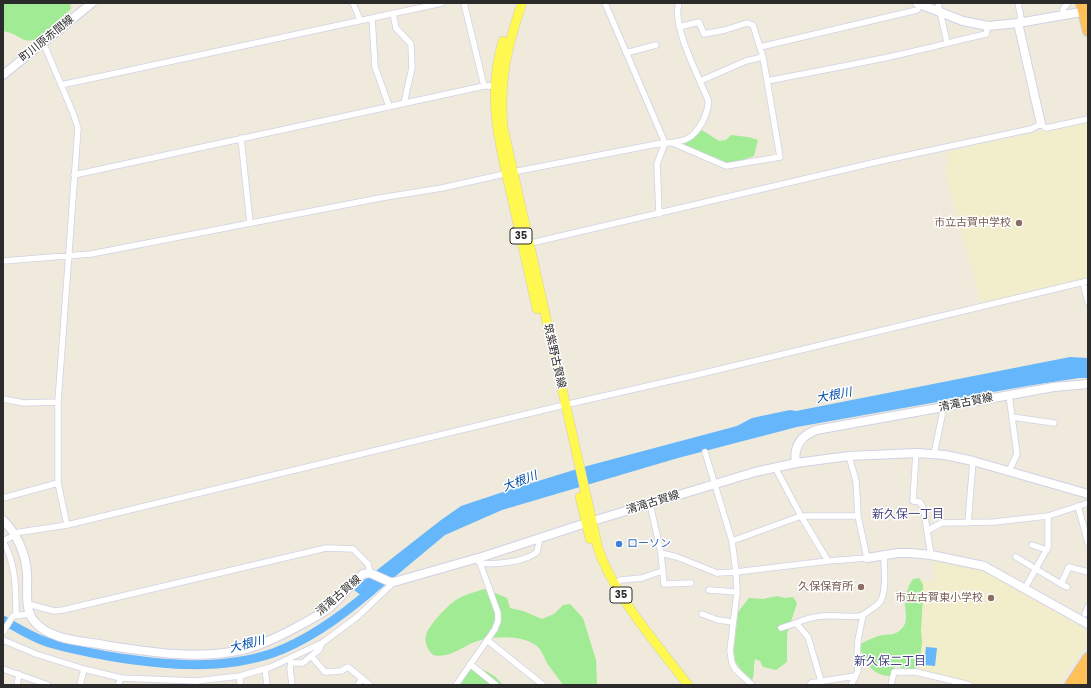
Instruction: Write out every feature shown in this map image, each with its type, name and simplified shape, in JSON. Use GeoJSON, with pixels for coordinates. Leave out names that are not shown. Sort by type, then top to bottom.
{"type":"FeatureCollection","features":[{"type":"Feature","properties":{"kind":"highway"},"geometry":{"type":"LineString","coordinates":[[1084,8],[1088,31]]}},
{"type":"Feature","properties":{"kind":"highway"},"geometry":{"type":"LineString","coordinates":[[1070,685],[1088,658]]}},
{"type":"Feature","properties":{"kind":"highway"},"geometry":{"type":"LineString","coordinates":[[1080,685],[1088,673]]}},
{"type":"Feature","properties":{"kind":"main road","name":"町川原赤間線"},"geometry":{"type":"LineString","coordinates":[[3,75],[92,3]]}},
{"type":"Feature","properties":{"kind":"main road","name":"筑紫野古賀線"},"geometry":{"type":"LineString","coordinates":[[515,3],[501,49],[495,86],[497,126],[510,173],[563,405],[597,564],[608,586],[680,685]]}},
{"type":"Feature","properties":{"kind":"main road","name":"筑紫野古賀線"},"geometry":{"type":"LineString","coordinates":[[510,173],[503,127],[502,82],[507,50],[522,3]]}},
{"type":"Feature","properties":{"kind":"main road"},"geometry":{"type":"LineString","coordinates":[[919,4],[963,21],[988,26],[1018,24],[1064,15],[1084,8]]}},
{"type":"Feature","properties":{"kind":"main road"},"geometry":{"type":"LineString","coordinates":[[1018,24],[1041,124]]}},
{"type":"Feature","properties":{"kind":"main road","name":"清滝古賀線"},"geometry":{"type":"LineString","coordinates":[[796,463],[796,448],[799,442],[816,430],[1054,387],[1088,384]]}},
{"type":"Feature","properties":{"kind":"main road","name":"清滝古賀線"},"geometry":{"type":"LineString","coordinates":[[3,520],[15,534],[25,560],[30,614],[32,619],[46,632],[65,637],[158,653],[202,654],[243,650],[266,642],[314,618],[328,608],[363,574],[372,574],[392,582],[478,561],[589,522],[715,484],[796,463],[849,456],[916,453],[934,454],[973,461],[1088,494]]}},
{"type":"Feature","properties":{"kind":"main road","name":"筑紫野古賀線"},"geometry":{"type":"LineString","coordinates":[[589,522],[603,562],[614,584],[646,630],[688,685]]}},
{"type":"Feature","properties":{"kind":"main road"},"geometry":{"type":"LineString","coordinates":[[867,558],[910,553],[931,555],[984,566],[1088,624]]}},
{"type":"Feature","properties":{"kind":"street"},"geometry":{"type":"LineString","coordinates":[[353,3],[360,20]]}},
{"type":"Feature","properties":{"kind":"street"},"geometry":{"type":"LineString","coordinates":[[61,84],[442,3]]}},
{"type":"Feature","properties":{"kind":"street"},"geometry":{"type":"LineString","coordinates":[[464,3],[484,86]]}},
{"type":"Feature","properties":{"kind":"street"},"geometry":{"type":"LineString","coordinates":[[605,3],[665,143],[658,164],[658,214]]}},
{"type":"Feature","properties":{"kind":"street"},"geometry":{"type":"LineString","coordinates":[[3,261],[91,254],[380,198],[442,188],[692,137],[703,120],[708,107],[708,100],[679,27],[677,10],[679,3]]}},
{"type":"Feature","properties":{"kind":"street"},"geometry":{"type":"LineString","coordinates":[[938,3],[947,42]]}},
{"type":"Feature","properties":{"kind":"street"},"geometry":{"type":"LineString","coordinates":[[1018,3],[1021,18],[1018,24]]}},
{"type":"Feature","properties":{"kind":"street"},"geometry":{"type":"LineString","coordinates":[[1064,15],[1063,9],[1068,3]]}},
{"type":"Feature","properties":{"kind":"street"},"geometry":{"type":"LineString","coordinates":[[760,46],[917,10],[919,4]]}},
{"type":"Feature","properties":{"kind":"street"},"geometry":{"type":"LineString","coordinates":[[393,14],[396,28],[411,44],[412,68],[404,103]]}},
{"type":"Feature","properties":{"kind":"street"},"geometry":{"type":"LineString","coordinates":[[372,18],[375,67],[389,106]]}},
{"type":"Feature","properties":{"kind":"street"},"geometry":{"type":"LineString","coordinates":[[673,142],[726,166],[780,157],[763,57],[754,27],[747,23],[725,30],[704,34],[699,22],[679,27]]}},
{"type":"Feature","properties":{"kind":"street"},"geometry":{"type":"LineString","coordinates":[[767,81],[901,54],[986,34],[988,26]]}},
{"type":"Feature","properties":{"kind":"street"},"geometry":{"type":"LineString","coordinates":[[43,42],[78,128],[58,402],[58,484],[67,525]]}},
{"type":"Feature","properties":{"kind":"street"},"geometry":{"type":"LineString","coordinates":[[626,53],[656,45]]}},
{"type":"Feature","properties":{"kind":"street"},"geometry":{"type":"LineString","coordinates":[[700,81],[746,61],[763,57]]}},
{"type":"Feature","properties":{"kind":"street"},"geometry":{"type":"LineString","coordinates":[[74,175],[389,106],[484,86],[495,86]]}},
{"type":"Feature","properties":{"kind":"street"},"geometry":{"type":"LineString","coordinates":[[526,245],[881,162],[1031,129],[1041,124],[1046,128],[1088,119]]}},
{"type":"Feature","properties":{"kind":"street"},"geometry":{"type":"LineString","coordinates":[[241,138],[250,223]]}},
{"type":"Feature","properties":{"kind":"street"},"geometry":{"type":"LineString","coordinates":[[16,615],[16,584],[14,570],[3,541],[22,531],[67,525],[563,405],[696,375],[1086,282],[1088,302]]}},
{"type":"Feature","properties":{"kind":"street"},"geometry":{"type":"LineString","coordinates":[[1009,395],[1017,454],[1009,471]]}},
{"type":"Feature","properties":{"kind":"street"},"geometry":{"type":"LineString","coordinates":[[3,399],[24,403],[58,402]]}},
{"type":"Feature","properties":{"kind":"street"},"geometry":{"type":"LineString","coordinates":[[934,454],[943,411],[942,407]]}},
{"type":"Feature","properties":{"kind":"street"},"geometry":{"type":"LineString","coordinates":[[1012,417],[1054,423]]}},
{"type":"Feature","properties":{"kind":"street"},"geometry":{"type":"LineString","coordinates":[[705,452],[732,541],[736,572],[737,592],[730,651],[732,663],[735,669],[752,685]]}},
{"type":"Feature","properties":{"kind":"street"},"geometry":{"type":"LineString","coordinates":[[916,453],[912,501],[920,502],[924,509],[931,555]]}},
{"type":"Feature","properties":{"kind":"street"},"geometry":{"type":"LineString","coordinates":[[661,553],[677,557],[717,573],[867,558],[858,516],[856,481],[849,456]]}},
{"type":"Feature","properties":{"kind":"street"},"geometry":{"type":"LineString","coordinates":[[968,523],[973,461]]}},
{"type":"Feature","properties":{"kind":"street"},"geometry":{"type":"LineString","coordinates":[[776,467],[801,516],[828,561]]}},
{"type":"Feature","properties":{"kind":"street"},"geometry":{"type":"LineString","coordinates":[[3,498],[58,484]]}},
{"type":"Feature","properties":{"kind":"street"},"geometry":{"type":"LineString","coordinates":[[927,531],[941,523],[994,522],[1048,516],[1088,503]]}},
{"type":"Feature","properties":{"kind":"street"},"geometry":{"type":"LineString","coordinates":[[650,504],[661,553],[664,584],[692,583]]}},
{"type":"Feature","properties":{"kind":"street"},"geometry":{"type":"LineString","coordinates":[[1078,506],[1088,543]]}},
{"type":"Feature","properties":{"kind":"street"},"geometry":{"type":"LineString","coordinates":[[732,541],[801,516],[858,516]]}},
{"type":"Feature","properties":{"kind":"street"},"geometry":{"type":"LineString","coordinates":[[1025,588],[1048,548],[1048,516]]}},
{"type":"Feature","properties":{"kind":"street"},"geometry":{"type":"LineString","coordinates":[[478,561],[487,564],[500,563],[528,557],[537,552],[540,538]]}},
{"type":"Feature","properties":{"kind":"street"},"geometry":{"type":"LineString","coordinates":[[1032,545],[1047,550]]}},
{"type":"Feature","properties":{"kind":"street"},"geometry":{"type":"LineString","coordinates":[[28,604],[54,611],[63,610],[326,548],[354,549],[368,564],[372,574]]}},
{"type":"Feature","properties":{"kind":"street"},"geometry":{"type":"LineString","coordinates":[[781,628],[811,617],[857,617],[863,615],[881,601],[885,580],[884,555]]}},
{"type":"Feature","properties":{"kind":"street"},"geometry":{"type":"LineString","coordinates":[[1016,557],[1067,587]]}},
{"type":"Feature","properties":{"kind":"street"},"geometry":{"type":"LineString","coordinates":[[456,685],[495,629],[498,622],[498,613],[478,561]]}},
{"type":"Feature","properties":{"kind":"street"},"geometry":{"type":"LineString","coordinates":[[1060,584],[1070,567],[1088,572]]}},
{"type":"Feature","properties":{"kind":"street"},"geometry":{"type":"LineString","coordinates":[[614,584],[621,580],[642,578],[662,571]]}},
{"type":"Feature","properties":{"kind":"street"},"geometry":{"type":"LineString","coordinates":[[3,640],[36,654],[84,669],[121,678],[148,678],[181,683],[211,682],[240,676],[290,661],[322,643],[357,617],[392,582]]}},
{"type":"Feature","properties":{"kind":"street"},"geometry":{"type":"LineString","coordinates":[[709,590],[737,592]]}},
{"type":"Feature","properties":{"kind":"street"},"geometry":{"type":"LineString","coordinates":[[1085,614],[1088,607]]}},
{"type":"Feature","properties":{"kind":"street"},"geometry":{"type":"LineString","coordinates":[[3,632],[11,619],[16,615],[30,614]]}},
{"type":"Feature","properties":{"kind":"street"},"geometry":{"type":"LineString","coordinates":[[702,614],[718,620],[733,622]]}},
{"type":"Feature","properties":{"kind":"street"},"geometry":{"type":"LineString","coordinates":[[852,685],[858,671],[858,640],[863,615]]}},
{"type":"Feature","properties":{"kind":"street"},"geometry":{"type":"LineString","coordinates":[[796,623],[808,636],[821,681]]}},
{"type":"Feature","properties":{"kind":"street"},"geometry":{"type":"LineString","coordinates":[[487,640],[543,685]]}},
{"type":"Feature","properties":{"kind":"street"},"geometry":{"type":"LineString","coordinates":[[290,661],[303,663],[319,650],[322,643]]}},
{"type":"Feature","properties":{"kind":"street"},"geometry":{"type":"LineString","coordinates":[[311,656],[325,672],[342,671],[348,667],[370,685]]}},
{"type":"Feature","properties":{"kind":"street"},"geometry":{"type":"LineString","coordinates":[[290,661],[292,685]]}},
{"type":"Feature","properties":{"kind":"street"},"geometry":{"type":"LineString","coordinates":[[470,664],[496,685]]}},
{"type":"Feature","properties":{"kind":"street"},"geometry":{"type":"LineString","coordinates":[[3,669],[48,685]]}},
{"type":"Feature","properties":{"kind":"street"},"geometry":{"type":"LineString","coordinates":[[80,685],[84,669]]}},
{"type":"Feature","properties":{"kind":"street"},"geometry":{"type":"LineString","coordinates":[[265,669],[267,685]]}},
{"type":"Feature","properties":{"kind":"street"},"geometry":{"type":"LineString","coordinates":[[891,685],[894,672],[916,672],[969,685]]}},
{"type":"Feature","properties":{"kind":"street"},"geometry":{"type":"LineString","coordinates":[[16,685],[19,674]]}},
{"type":"Feature","properties":{"kind":"street"},"geometry":{"type":"LineString","coordinates":[[240,676],[240,685]]}},
{"type":"Feature","properties":{"kind":"street"},"geometry":{"type":"LineString","coordinates":[[811,685],[811,683],[855,676]]}},
{"type":"Feature","properties":{"kind":"street"},"geometry":{"type":"LineString","coordinates":[[118,685],[121,678]]}},
{"type":"Feature","properties":{"kind":"street"},"geometry":{"type":"LineString","coordinates":[[147,685],[148,678]]}},
{"type":"Feature","properties":{"kind":"street"},"geometry":{"type":"LineString","coordinates":[[358,685],[362,678]]}},
{"type":"Feature","properties":{"kind":"shaded area"},"geometry":{"type":"Polygon","coordinates":[[[1088,121],[1088,278],[981,304],[944,167],[949,165],[946,152],[1088,121]]]}},
{"type":"Feature","properties":{"kind":"shaded area"},"geometry":{"type":"Polygon","coordinates":[[[934,559],[981,568],[1088,631],[1088,642],[1059,685],[977,685],[917,671],[919,581],[935,582],[934,559]]]}},
{"type":"Feature","properties":{"kind":"green space"},"geometry":{"type":"Polygon","coordinates":[[[3,3],[70,3],[71,9],[38,38],[34,40],[27,40],[3,31],[3,3]]]}},
{"type":"Feature","properties":{"kind":"green space"},"geometry":{"type":"Polygon","coordinates":[[[702,130],[719,141],[726,140],[731,135],[758,140],[754,156],[736,162],[726,163],[681,145],[680,143],[691,139],[702,130]]]}},
{"type":"Feature","properties":{"kind":"green space"},"geometry":{"type":"Polygon","coordinates":[[[919,578],[923,584],[923,597],[921,631],[922,642],[919,667],[911,670],[895,666],[890,676],[879,674],[870,667],[860,651],[861,644],[879,636],[894,634],[903,627],[906,621],[905,602],[907,591],[913,579],[919,578]]]}},
{"type":"Feature","properties":{"kind":"green space"},"geometry":{"type":"Polygon","coordinates":[[[485,589],[507,598],[510,608],[523,611],[542,619],[554,614],[563,605],[570,604],[583,618],[596,660],[597,685],[563,685],[547,663],[538,647],[523,640],[513,638],[493,638],[475,642],[446,655],[433,655],[427,646],[426,635],[434,621],[443,611],[459,598],[485,589]]]}},
{"type":"Feature","properties":{"kind":"green space"},"geometry":{"type":"Polygon","coordinates":[[[777,596],[785,598],[793,597],[797,603],[787,634],[787,662],[776,670],[763,667],[760,661],[755,659],[752,680],[741,670],[735,661],[734,650],[738,612],[749,598],[763,599],[777,596]]]}},
{"type":"Feature","properties":{"kind":"green space"},"geometry":{"type":"Polygon","coordinates":[[[472,667],[489,673],[503,685],[458,685],[461,673],[465,669],[472,667]]]}},
{"type":"Feature","properties":{"kind":"water"},"geometry":{"type":"Polygon","coordinates":[[[1070,357],[1088,358],[1088,378],[1027,386],[797,427],[678,458],[502,510],[445,535],[367,600],[354,590],[363,581],[461,506],[512,489],[587,466],[737,426],[752,418],[790,410],[796,411],[1070,357]]]}},
{"type":"Feature","properties":{"kind":"water"},"geometry":{"type":"Polygon","coordinates":[[[926,647],[937,648],[935,666],[924,665],[926,647]]]}},
{"type":"Feature","properties":{"kind":"waterway","name":"大根川"},"geometry":{"type":"LineString","coordinates":[[3,620],[39,639],[76,650],[149,662],[191,665],[212,664],[253,659],[286,648],[325,626],[372,590]]}},
{"type":"Feature","properties":{"kind":"place","name":"市立古賀中学校"},"geometry":{"type":"Point","coordinates":[1019,223]}},
{"type":"Feature","properties":{"kind":"place","name":"ローソン"},"geometry":{"type":"Point","coordinates":[619,544]}},
{"type":"Feature","properties":{"kind":"place","name":"久保保育所"},"geometry":{"type":"Point","coordinates":[861,587]}},
{"type":"Feature","properties":{"kind":"place","name":"市立古賀東小学校"},"geometry":{"type":"Point","coordinates":[991,598]}},
{"type":"Feature","properties":{"kind":"district","name":"新久保一丁目"},"geometry":{"type":"Point","coordinates":[908,515]}},
{"type":"Feature","properties":{"kind":"district","name":"新久保二丁目"},"geometry":{"type":"Point","coordinates":[890,662]}}]}
